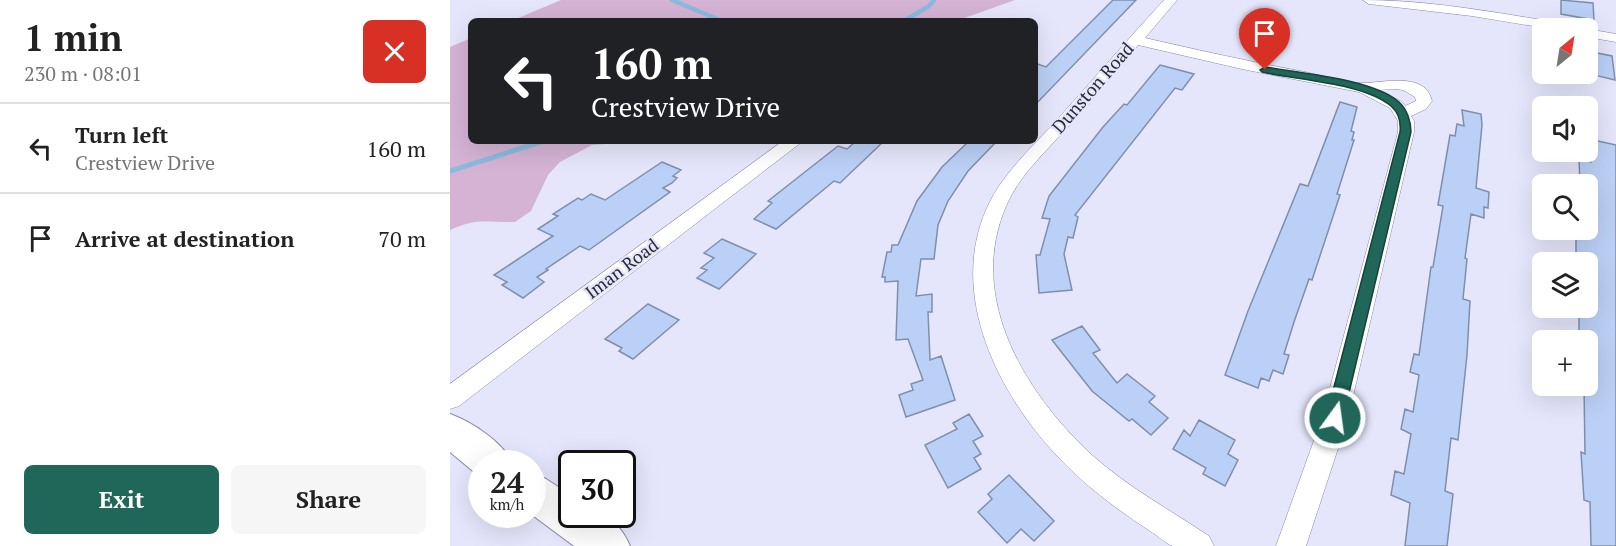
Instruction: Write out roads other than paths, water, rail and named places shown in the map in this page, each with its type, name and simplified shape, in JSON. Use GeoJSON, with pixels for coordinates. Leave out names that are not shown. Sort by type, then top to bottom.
{"type":"FeatureCollection","features":[{"type":"Feature","properties":{"kind":"street","name":"Dunston Road"},"geometry":{"type":"LineString","coordinates":[[1171,0],[1015,177],[1002,197],[989,224],[984,248],[984,291],[992,332],[1002,357],[1038,415],[1085,466],[1124,496],[1199,546]]}},
{"type":"Feature","properties":{"kind":"street"},"geometry":{"type":"LineString","coordinates":[[1369,0],[1445,4],[1532,21]]}},
{"type":"Feature","properties":{"kind":"street"},"geometry":{"type":"LineString","coordinates":[[1598,35],[1616,38]]}},
{"type":"Feature","properties":{"kind":"street"},"geometry":{"type":"LineString","coordinates":[[1135,40],[1242,65],[1364,88],[1388,99],[1403,113],[1406,132],[1335,418],[1291,546]]}},
{"type":"Feature","properties":{"kind":"street","name":"Iman Road"},"geometry":{"type":"LineString","coordinates":[[450,398],[790,144]]}},
{"type":"Feature","properties":{"kind":"street"},"geometry":{"type":"LineString","coordinates":[[450,430],[476,450]]}},
{"type":"Feature","properties":{"kind":"street"},"geometry":{"type":"LineString","coordinates":[[546,502],[609,546]]}},
{"type":"Feature","properties":{"kind":"waterway"},"geometry":{"type":"LineString","coordinates":[[672,0],[715,18]]}},
{"type":"Feature","properties":{"kind":"waterway"},"geometry":{"type":"LineString","coordinates":[[909,18],[929,6],[934,0]]}},
{"type":"Feature","properties":{"kind":"waterway"},"geometry":{"type":"LineString","coordinates":[[450,171],[535,144]]}}]}
